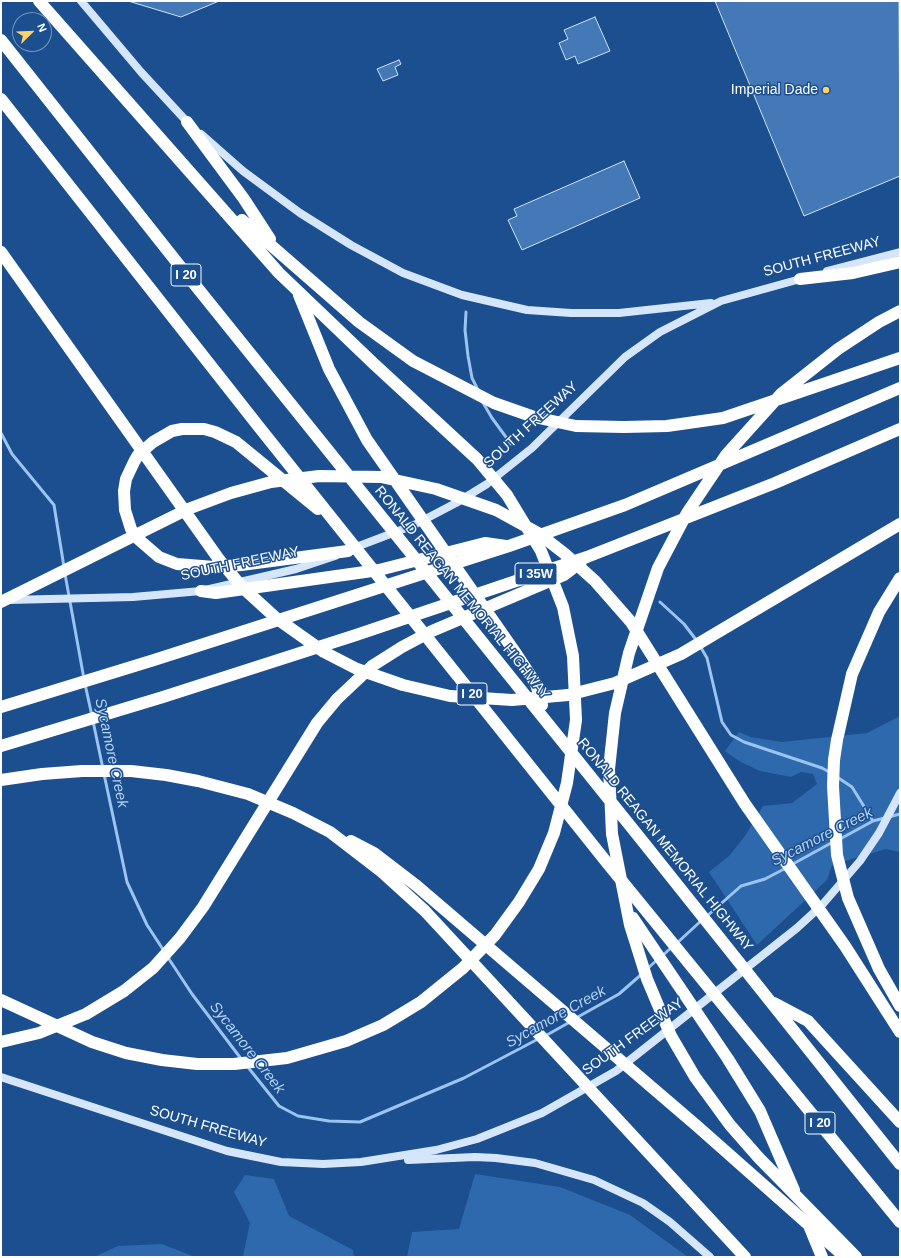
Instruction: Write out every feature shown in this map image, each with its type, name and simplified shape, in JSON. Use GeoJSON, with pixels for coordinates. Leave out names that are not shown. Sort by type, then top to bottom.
{"type":"FeatureCollection","features":[{"type":"Feature","properties":{"kind":"highway"},"geometry":{"type":"LineString","coordinates":[[1,1000],[92,1042],[126,1053],[173,1061],[234,1064],[268,1061],[304,1054],[346,1041],[383,1025],[421,1002],[463,968],[485,946],[519,902],[539,869],[554,833],[564,799],[576,720],[576,688],[573,656],[567,623],[558,592],[541,552],[528,527],[507,495],[477,459],[373,363],[279,273],[209,191],[39,1]]}},
{"type":"Feature","properties":{"kind":"highway","name":"RONALD REAGAN MEMORIAL HIGHWAY"},"geometry":{"type":"LineString","coordinates":[[1,40],[107,175],[900,1164]]}},
{"type":"Feature","properties":{"kind":"highway","name":"I 20"},"geometry":{"type":"LineString","coordinates":[[1,99],[608,864],[900,1222]]}},
{"type":"Feature","properties":{"kind":"highway"},"geometry":{"type":"LineString","coordinates":[[188,122],[244,199],[279,253],[292,278],[329,369],[346,404],[367,440],[536,684],[547,722]]}},
{"type":"Feature","properties":{"kind":"highway"},"geometry":{"type":"LineString","coordinates":[[209,191],[359,322],[413,361],[494,403],[534,417],[576,426],[624,427],[667,426],[723,418],[900,358]]}},
{"type":"Feature","properties":{"kind":"highway"},"geometry":{"type":"LineString","coordinates":[[1,252],[218,558],[250,596],[289,629],[324,652],[357,669],[418,690],[463,698],[512,700],[568,695],[615,683],[649,670],[686,652],[900,524]]}},
{"type":"Feature","properties":{"kind":"highway"},"geometry":{"type":"LineString","coordinates":[[800,278],[854,273],[900,262]]}},
{"type":"Feature","properties":{"kind":"highway"},"geometry":{"type":"LineString","coordinates":[[856,1257],[759,1158],[730,1125],[695,1077],[672,1036],[647,979],[630,925],[612,834],[609,769],[612,736],[619,694],[638,623],[658,568],[676,532],[697,496],[740,438],[782,394],[838,349],[879,322],[900,311]]}},
{"type":"Feature","properties":{"kind":"highway","name":"I 35W"},"geometry":{"type":"LineString","coordinates":[[1,707],[154,660],[509,546],[625,505],[900,388]]}},
{"type":"Feature","properties":{"kind":"highway"},"geometry":{"type":"LineString","coordinates":[[336,523],[236,442],[215,432],[204,429],[172,431],[153,442],[138,455],[128,475],[124,491],[125,510],[131,529],[137,538],[159,557],[177,564],[198,566],[241,565],[348,551]]}},
{"type":"Feature","properties":{"kind":"highway","name":"I 35W"},"geometry":{"type":"LineString","coordinates":[[1,746],[163,697],[356,635],[587,557],[775,483],[900,429]]}},
{"type":"Feature","properties":{"kind":"highway"},"geometry":{"type":"LineString","coordinates":[[1,601],[188,509],[231,493],[271,482],[319,476],[381,477],[436,489],[496,510],[538,533],[560,550],[595,580],[628,618],[653,655],[745,804],[831,926],[900,1032]]}},
{"type":"Feature","properties":{"kind":"highway"},"geometry":{"type":"LineString","coordinates":[[201,591],[216,593],[379,570],[485,543],[509,546]]}},
{"type":"Feature","properties":{"kind":"highway"},"geometry":{"type":"LineString","coordinates":[[1,1042],[39,1033],[86,1014],[112,999],[143,977],[172,948],[195,918],[221,879],[308,737],[326,712],[358,678],[372,666],[414,640],[448,623],[564,575],[587,557]]}},
{"type":"Feature","properties":{"kind":"highway"},"geometry":{"type":"LineString","coordinates":[[900,578],[879,612],[852,674],[837,740],[834,760],[833,786],[837,855],[848,898],[879,969],[900,1006]]}},
{"type":"Feature","properties":{"kind":"highway"},"geometry":{"type":"LineString","coordinates":[[1,780],[82,770],[116,771],[182,777],[234,790],[258,798],[293,812],[374,853],[418,886],[668,1101],[845,1257]]}},
{"type":"Feature","properties":{"kind":"highway"},"geometry":{"type":"LineString","coordinates":[[330,832],[413,898],[504,994],[744,1257]]}},
{"type":"Feature","properties":{"kind":"highway"},"geometry":{"type":"LineString","coordinates":[[608,864],[637,926],[717,1043],[760,1111],[822,1257]]}},
{"type":"Feature","properties":{"kind":"highway"},"geometry":{"type":"LineString","coordinates":[[770,1000],[808,1021],[900,1122]]}},
{"type":"Feature","properties":{"kind":"main road"},"geometry":{"type":"LineString","coordinates":[[81,1],[141,72],[188,122],[243,171],[351,246],[403,273],[462,295],[527,310],[571,313],[619,313],[663,310],[721,302]]}},
{"type":"Feature","properties":{"kind":"main road","name":"SOUTH FREEWAY"},"geometry":{"type":"LineString","coordinates":[[1,601],[133,597],[201,591],[314,564],[348,551],[414,525],[477,490],[516,462],[610,371],[642,343],[673,324],[721,302],[800,278],[900,252]]}},
{"type":"Feature","properties":{"kind":"main road","name":"SOUTH FREEWAY"},"geometry":{"type":"LineString","coordinates":[[1,1077],[246,1156],[302,1164],[361,1162],[415,1154],[460,1144],[506,1128],[560,1104],[599,1082],[637,1056],[797,928],[830,896],[860,861],[879,833],[900,793]]}},
{"type":"Feature","properties":{"kind":"main road"},"geometry":{"type":"LineString","coordinates":[[361,1162],[475,1157],[515,1160],[552,1168],[594,1180],[643,1203],[670,1222],[710,1257]]}},
{"type":"Feature","properties":{"kind":"shaded area"},"geometry":{"type":"Polygon","coordinates":[[[900,716],[900,852],[886,849],[832,865],[827,880],[757,945],[709,872],[729,856],[745,836],[763,806],[792,803],[817,784],[813,774],[801,772],[791,777],[760,771],[739,761],[725,751],[739,732],[751,737],[782,742],[867,733],[900,716]]]}},
{"type":"Feature","properties":{"kind":"shaded area"},"geometry":{"type":"Polygon","coordinates":[[[475,1174],[560,1187],[630,1215],[688,1257],[407,1257],[412,1232],[459,1229],[475,1174]]]}},
{"type":"Feature","properties":{"kind":"shaded area"},"geometry":{"type":"Polygon","coordinates":[[[245,1175],[274,1179],[289,1216],[353,1250],[354,1257],[232,1257],[243,1256],[250,1223],[234,1192],[245,1175]]]}},
{"type":"Feature","properties":{"kind":"shaded area"},"geometry":{"type":"Polygon","coordinates":[[[162,1244],[195,1257],[94,1257],[118,1246],[162,1244]]]}},
{"type":"Feature","properties":{"kind":"building"},"geometry":{"type":"Polygon","coordinates":[[[128,1],[219,1],[181,17],[128,1]]]}},
{"type":"Feature","properties":{"kind":"building","name":"Imperial Dade"},"geometry":{"type":"Polygon","coordinates":[[[715,1],[899,1],[900,176],[804,216],[715,1]]]}},
{"type":"Feature","properties":{"kind":"building"},"geometry":{"type":"Polygon","coordinates":[[[595,17],[610,51],[578,64],[575,56],[566,60],[559,43],[568,39],[564,30],[595,17]]]}},
{"type":"Feature","properties":{"kind":"building"},"geometry":{"type":"Polygon","coordinates":[[[399,60],[401,64],[395,67],[398,75],[383,81],[377,69],[399,60]]]}},
{"type":"Feature","properties":{"kind":"building"},"geometry":{"type":"Polygon","coordinates":[[[624,161],[640,198],[522,250],[508,220],[517,216],[514,209],[624,161]]]}},
{"type":"Feature","properties":{"kind":"waterway"},"geometry":{"type":"LineString","coordinates":[[466,312],[465,330],[468,356],[472,378],[478,390]]}},
{"type":"Feature","properties":{"kind":"waterway"},"geometry":{"type":"LineString","coordinates":[[482,401],[492,418],[511,444]]}},
{"type":"Feature","properties":{"kind":"waterway","name":"Sycamore Creek"},"geometry":{"type":"LineString","coordinates":[[1,433],[12,454],[54,505],[64,567]]}},
{"type":"Feature","properties":{"kind":"waterway","name":"Sycamore Creek"},"geometry":{"type":"LineString","coordinates":[[65,574],[84,679]]}},
{"type":"Feature","properties":{"kind":"waterway"},"geometry":{"type":"LineString","coordinates":[[660,602],[684,624],[697,641]]}},
{"type":"Feature","properties":{"kind":"waterway"},"geometry":{"type":"LineString","coordinates":[[700,646],[707,658],[722,722],[731,735],[744,742],[822,768],[831,773]]}},
{"type":"Feature","properties":{"kind":"waterway","name":"Sycamore Creek"},"geometry":{"type":"LineString","coordinates":[[85,684],[92,716]]}},
{"type":"Feature","properties":{"kind":"waterway","name":"Sycamore Creek"},"geometry":{"type":"LineString","coordinates":[[93,721],[103,769]]}},
{"type":"Feature","properties":{"kind":"waterway","name":"Sycamore Creek"},"geometry":{"type":"LineString","coordinates":[[104,774],[127,882],[147,925],[164,951]]}},
{"type":"Feature","properties":{"kind":"waterway"},"geometry":{"type":"LineString","coordinates":[[837,777],[852,787],[873,821]]}},
{"type":"Feature","properties":{"kind":"waterway","name":"Sycamore Creek"},"geometry":{"type":"LineString","coordinates":[[840,839],[873,821],[900,814]]}},
{"type":"Feature","properties":{"kind":"waterway","name":"Sycamore Creek"},"geometry":{"type":"LineString","coordinates":[[791,865],[833,842]]}},
{"type":"Feature","properties":{"kind":"waterway","name":"Sycamore Creek"},"geometry":{"type":"LineString","coordinates":[[707,916],[741,886],[765,879],[786,868]]}},
{"type":"Feature","properties":{"kind":"waterway","name":"Sycamore Creek"},"geometry":{"type":"LineString","coordinates":[[677,943],[702,920]]}},
{"type":"Feature","properties":{"kind":"waterway","name":"Sycamore Creek"},"geometry":{"type":"LineString","coordinates":[[662,956],[672,947]]}},
{"type":"Feature","properties":{"kind":"waterway","name":"Sycamore Creek"},"geometry":{"type":"LineString","coordinates":[[167,956],[192,994],[242,1060]]}},
{"type":"Feature","properties":{"kind":"waterway","name":"Sycamore Creek"},"geometry":{"type":"LineString","coordinates":[[647,969],[657,960]]}},
{"type":"Feature","properties":{"kind":"waterway","name":"Sycamore Creek"},"geometry":{"type":"LineString","coordinates":[[576,1018],[619,994],[643,973]]}},
{"type":"Feature","properties":{"kind":"waterway","name":"Sycamore Creek"},"geometry":{"type":"LineString","coordinates":[[545,1036],[570,1022]]}},
{"type":"Feature","properties":{"kind":"waterway","name":"Sycamore Creek"},"geometry":{"type":"LineString","coordinates":[[247,1066],[279,1106],[298,1116],[329,1121],[360,1122],[464,1078],[540,1038]]}},
{"type":"Feature","properties":{"kind":"place","name":"Imperial Dade"},"geometry":{"type":"Point","coordinates":[826,90]}}]}
